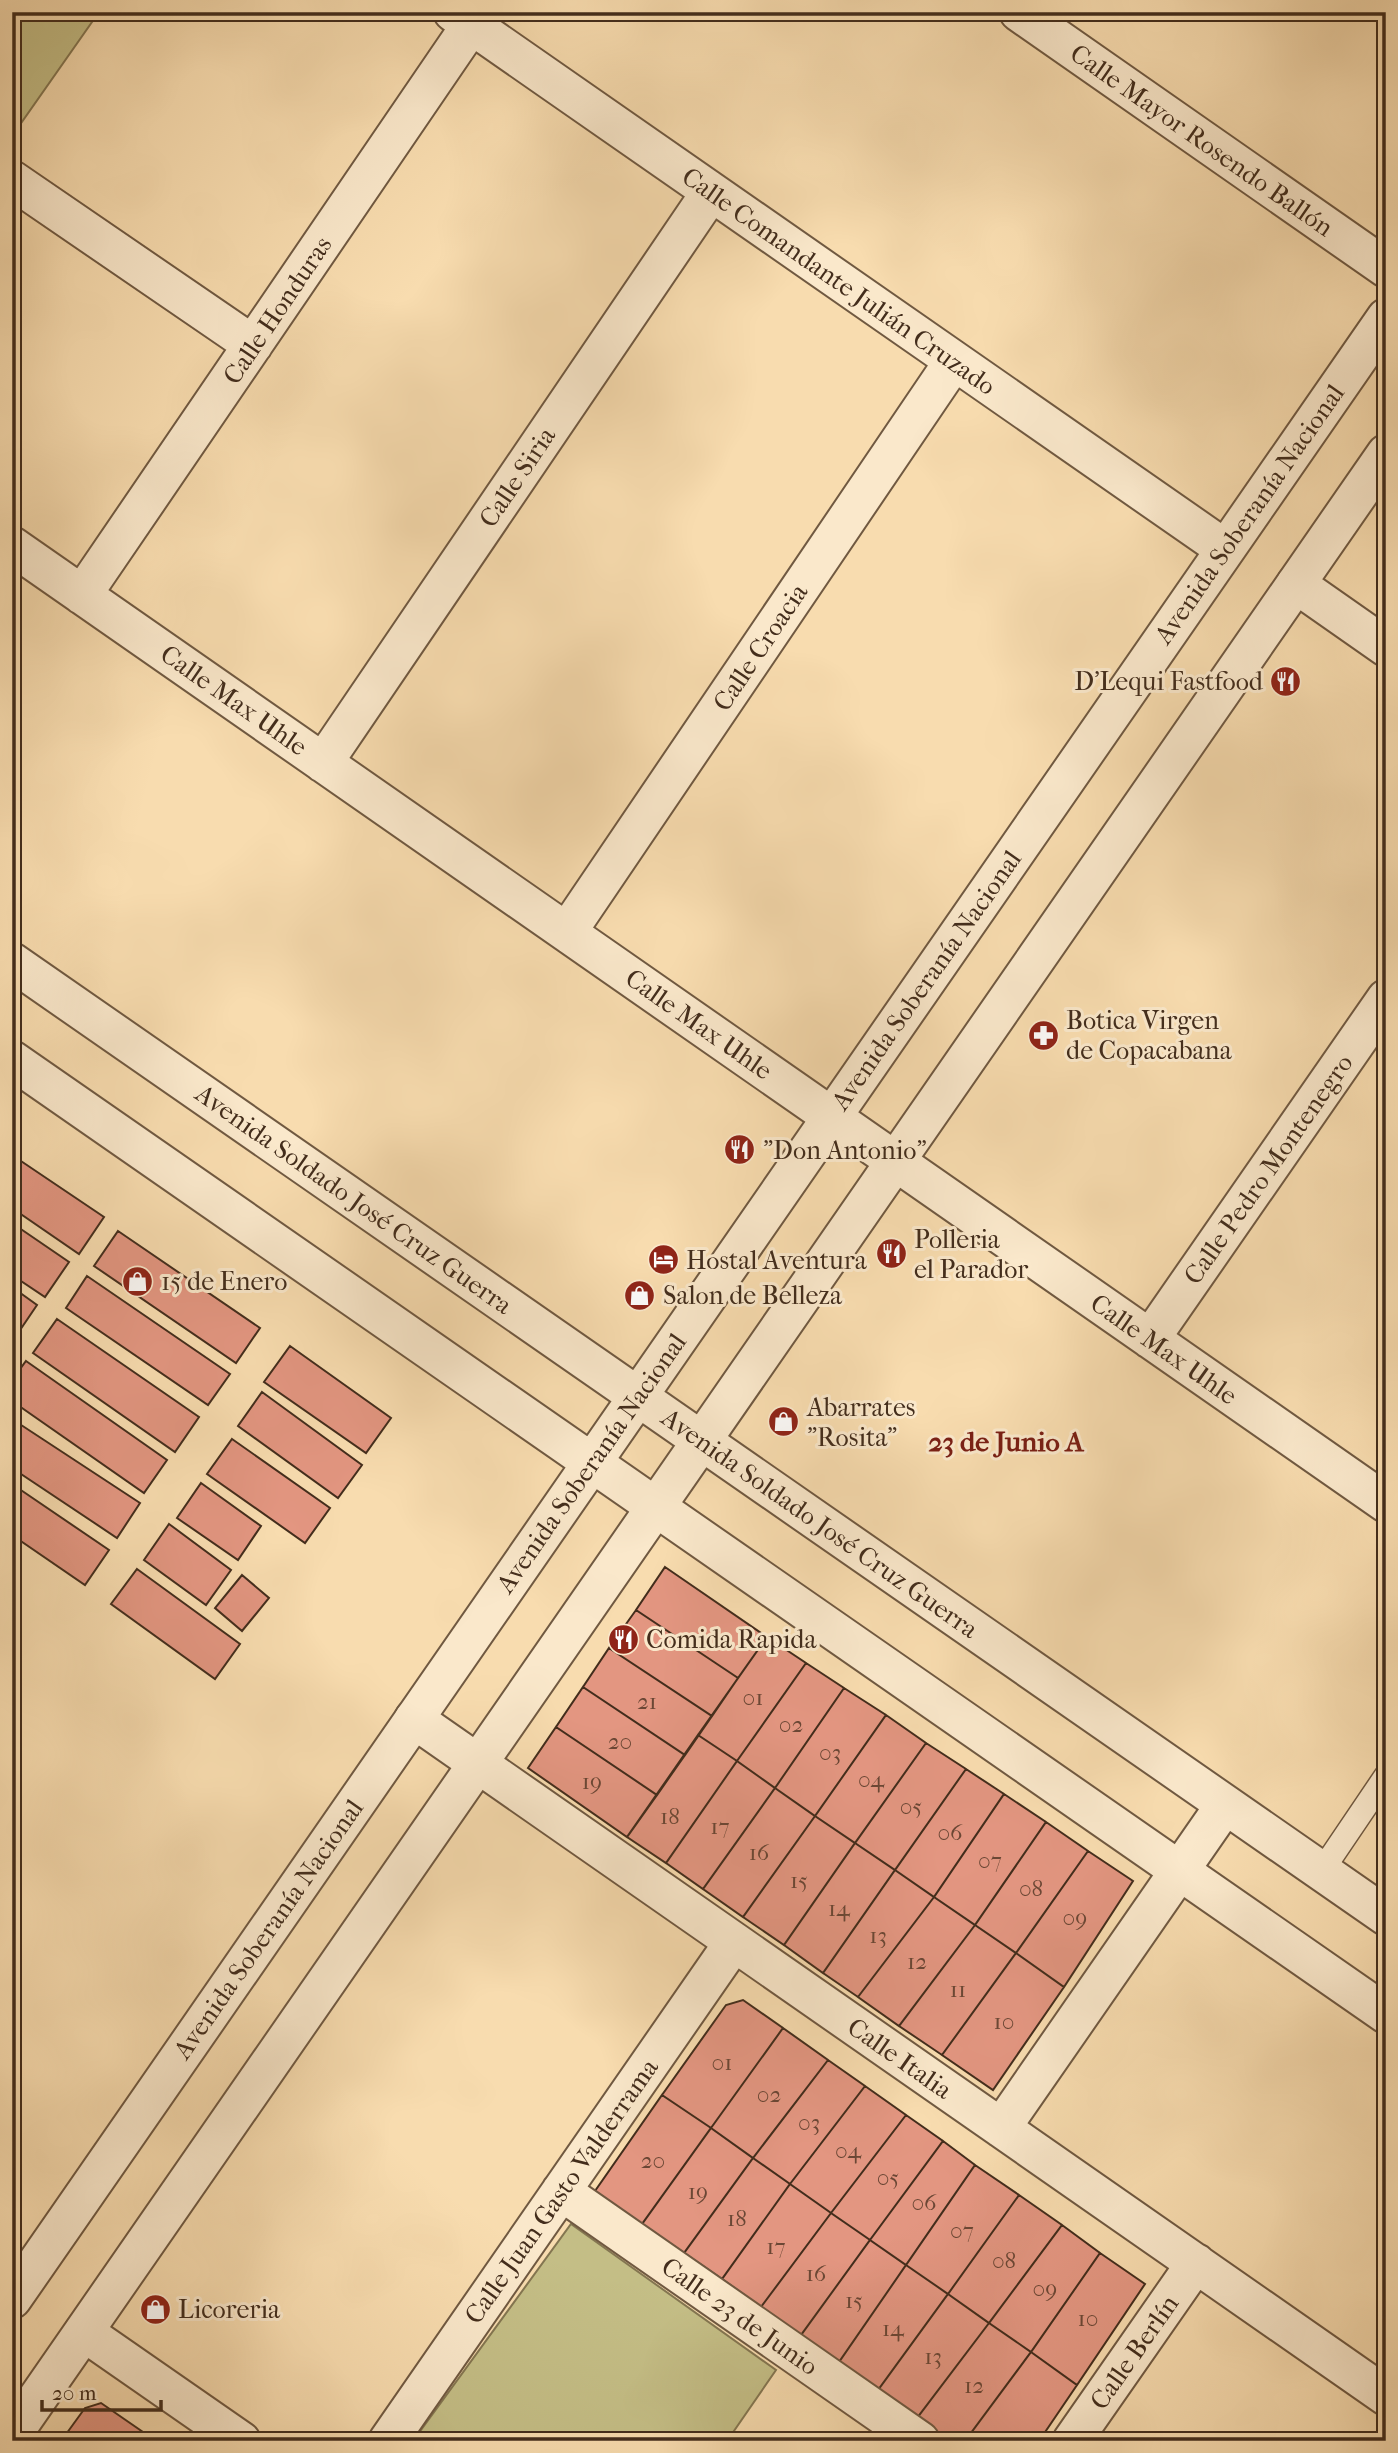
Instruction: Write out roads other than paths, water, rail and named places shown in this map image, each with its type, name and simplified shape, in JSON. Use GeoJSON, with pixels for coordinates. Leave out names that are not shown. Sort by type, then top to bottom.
{"type":"FeatureCollection","features":[{"type":"Feature","properties":{"kind":"street","name":"Calle Mayor Rosendo Ballón"},"geometry":{"type":"LineString","coordinates":[[1019,12],[1386,268]]}},
{"type":"Feature","properties":{"kind":"street","name":"Calle Comandante Julián Cruzado"},"geometry":{"type":"LineString","coordinates":[[462,19],[1225,549]]}},
{"type":"Feature","properties":{"kind":"street","name":"Calle Honduras"},"geometry":{"type":"LineString","coordinates":[[82,595],[253,345],[462,19]]}},
{"type":"Feature","properties":{"kind":"street"},"geometry":{"type":"LineString","coordinates":[[12,180],[253,345]]}},
{"type":"Feature","properties":{"kind":"street","name":"Calle Siria"},"geometry":{"type":"LineString","coordinates":[[323,763],[712,192]]}},
{"type":"Feature","properties":{"kind":"street","name":"Avenida Soberanía Nacional"},"geometry":{"type":"LineString","coordinates":[[12,2299],[1386,318]]}},
{"type":"Feature","properties":{"kind":"street","name":"Calle Croacia"},"geometry":{"type":"LineString","coordinates":[[566,932],[954,361]]}},
{"type":"Feature","properties":{"kind":"street"},"geometry":{"type":"LineString","coordinates":[[12,2435],[1386,454]]}},
{"type":"Feature","properties":{"kind":"street","name":"Calle Max Uhle"},"geometry":{"type":"LineString","coordinates":[[12,546],[1386,1503]]}},
{"type":"Feature","properties":{"kind":"street"},"geometry":{"type":"LineString","coordinates":[[1296,584],[1386,647]]}},
{"type":"Feature","properties":{"kind":"street","name":"Avenida Soldado José Cruz Guerra"},"geometry":{"type":"LineString","coordinates":[[12,962],[1386,1916]]}},
{"type":"Feature","properties":{"kind":"street","name":"Calle Pedro Montenegro"},"geometry":{"type":"LineString","coordinates":[[1150,1339],[1386,999]]}},
{"type":"Feature","properties":{"kind":"street"},"geometry":{"type":"LineString","coordinates":[[12,1060],[1386,2014]]}},
{"type":"Feature","properties":{"kind":"street","name":"Calle Italia"},"geometry":{"type":"LineString","coordinates":[[414,1719],[1386,2396]]}},
{"type":"Feature","properties":{"kind":"street"},"geometry":{"type":"LineString","coordinates":[[1001,2128],[1225,1805]]}},
{"type":"Feature","properties":{"kind":"street","name":"Calle Juan Gasto Valderrama"},"geometry":{"type":"LineString","coordinates":[[388,2441],[734,1942]]}},
{"type":"Feature","properties":{"kind":"street","name":"Calle 23 de Junio"},"geometry":{"type":"LineString","coordinates":[[561,2191],[920,2441]]}},
{"type":"Feature","properties":{"kind":"street","name":"Calle Berlín"},"geometry":{"type":"LineString","coordinates":[[1072,2441],[1196,2263]]}},
{"type":"Feature","properties":{"kind":"street"},"geometry":{"type":"LineString","coordinates":[[84,2332],[241,2441]]}},
{"type":"Feature","properties":{"kind":"lane"},"geometry":{"type":"LineString","coordinates":[[1321,1872],[1386,1776]]}},
{"type":"Feature","properties":{"kind":"place","name":"D'Lequi Fastfood"},"geometry":{"type":"Point","coordinates":[1286,681]}},
{"type":"Feature","properties":{"kind":"place","name":"Botica Virgen de Copacabana"},"geometry":{"type":"Point","coordinates":[1043,1035]}},
{"type":"Feature","properties":{"kind":"place","name":"\"Don Antonio\""},"geometry":{"type":"Point","coordinates":[740,1150]}},
{"type":"Feature","properties":{"kind":"place","name":"Polleria el Parador"},"geometry":{"type":"Point","coordinates":[891,1254]}},
{"type":"Feature","properties":{"kind":"place","name":"Hostal Aventura"},"geometry":{"type":"Point","coordinates":[663,1260]}},
{"type":"Feature","properties":{"kind":"place","name":"15 de Enero"},"geometry":{"type":"Point","coordinates":[138,1281]}},
{"type":"Feature","properties":{"kind":"place","name":"Salon de Belleza"},"geometry":{"type":"Point","coordinates":[640,1295]}},
{"type":"Feature","properties":{"kind":"place","name":"Abarrates \"Rosita\""},"geometry":{"type":"Point","coordinates":[784,1422]}},
{"type":"Feature","properties":{"kind":"place","name":"Comida Rapida"},"geometry":{"type":"Point","coordinates":[623,1639]}},
{"type":"Feature","properties":{"kind":"place","name":"Licoreria"},"geometry":{"type":"Point","coordinates":[155,2309]}},
{"type":"Feature","properties":{"kind":"district","name":"23 de Junio A"},"geometry":{"type":"Point","coordinates":[1006,1441]}}]}
